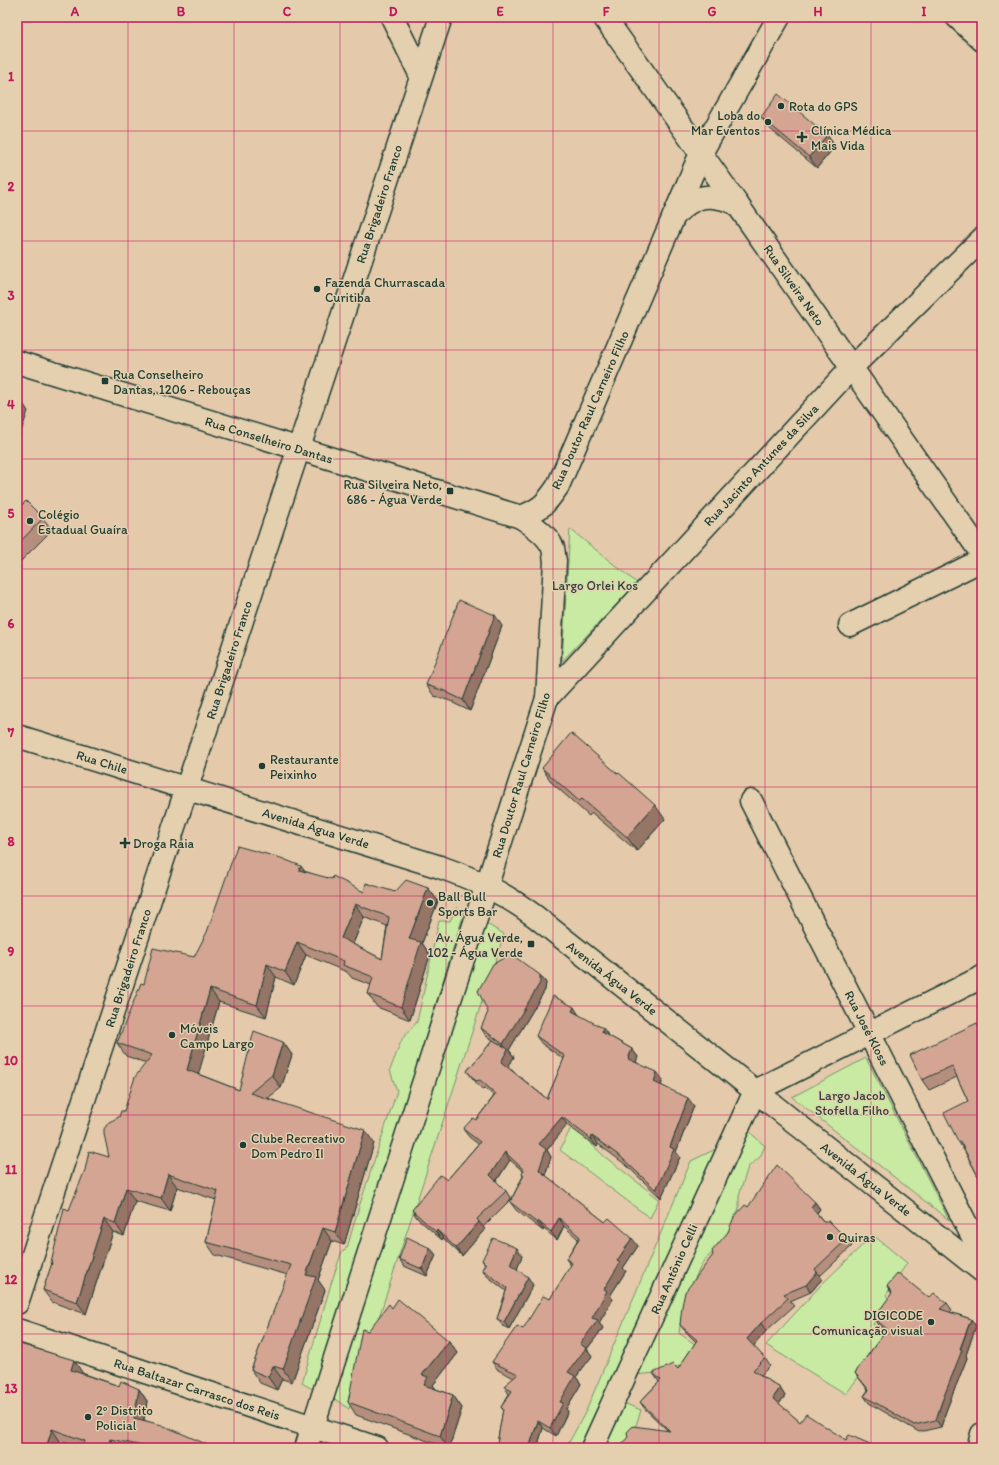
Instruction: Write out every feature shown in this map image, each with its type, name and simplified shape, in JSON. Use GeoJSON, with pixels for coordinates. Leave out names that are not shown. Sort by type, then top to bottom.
{"type":"FeatureCollection","features":[{"type":"Feature","properties":{"kind":"street"},"geometry":{"type":"LineString","coordinates":[[392,17],[421,76]]}},
{"type":"Feature","properties":{"kind":"street","name":"Rua Brigadeiro Franco"},"geometry":{"type":"LineString","coordinates":[[17,1303],[441,17]]}},
{"type":"Feature","properties":{"kind":"street","name":"Rua Silveira Neto"},"geometry":{"type":"LineString","coordinates":[[604,17],[982,554]]}},
{"type":"Feature","properties":{"kind":"street","name":"Rua Doutor Raul Carneiro Filho"},"geometry":{"type":"LineString","coordinates":[[521,517],[538,510],[549,501],[558,486],[701,153],[779,17]]}},
{"type":"Feature","properties":{"kind":"street"},"geometry":{"type":"LineString","coordinates":[[957,17],[982,40]]}},
{"type":"Feature","properties":{"kind":"street","name":"Rua Doutor Raul Carneiro Filho"},"geometry":{"type":"LineString","coordinates":[[674,216],[684,205],[696,199],[710,196],[724,198],[737,204]]}},
{"type":"Feature","properties":{"kind":"street","name":"Rua Jacinto Antunes da Silva"},"geometry":{"type":"LineString","coordinates":[[547,698],[851,368],[982,239]]}},
{"type":"Feature","properties":{"kind":"street","name":"Rua Conselheiro Dantas"},"geometry":{"type":"LineString","coordinates":[[17,362],[521,517]]}},
{"type":"Feature","properties":{"kind":"street","name":"Rua Doutor Raul Carneiro Filho"},"geometry":{"type":"LineString","coordinates":[[306,1448],[547,698],[555,561],[553,548],[546,538],[536,528],[521,517]]}},
{"type":"Feature","properties":{"kind":"street"},"geometry":{"type":"LineString","coordinates":[[850,625],[982,560]]}},
{"type":"Feature","properties":{"kind":"street","name":"Rua Chile"},"geometry":{"type":"LineString","coordinates":[[17,736],[187,788]]}},
{"type":"Feature","properties":{"kind":"street","name":"Avenida Água Verde"},"geometry":{"type":"LineString","coordinates":[[187,788],[440,867],[487,885],[509,898],[536,917],[982,1271]]}},
{"type":"Feature","properties":{"kind":"street","name":"Rua José Kloss"},"geometry":{"type":"LineString","coordinates":[[752,801],[982,1255]]}},
{"type":"Feature","properties":{"kind":"street"},"geometry":{"type":"LineString","coordinates":[[755,1090],[982,977]]}},
{"type":"Feature","properties":{"kind":"street","name":"Rua Antônio Celli"},"geometry":{"type":"LineString","coordinates":[[592,1448],[755,1090]]}},
{"type":"Feature","properties":{"kind":"street","name":"Rua Baltazar Carrasco dos Reis"},"geometry":{"type":"LineString","coordinates":[[17,1330],[377,1448]]}},
{"type":"Feature","properties":{"kind":"street"},"geometry":{"type":"LineString","coordinates":[[978,1448],[982,1434]]}},
{"type":"Feature","properties":{"kind":"green space","name":"Largo Orlei Kos"},"geometry":{"type":"Polygon","coordinates":[[[570,529],[637,583],[562,661],[570,529]]]}},
{"type":"Feature","properties":{"kind":"green space"},"geometry":{"type":"Polygon","coordinates":[[[457,907],[464,913],[316,1391],[302,1383],[331,1284],[342,1251],[347,1248],[397,1091],[390,1070],[402,1039],[417,1022],[439,921],[450,921],[457,907]]]}},
{"type":"Feature","properties":{"kind":"green space"},"geometry":{"type":"Polygon","coordinates":[[[469,914],[504,934],[349,1409],[325,1392],[469,914]]]}},
{"type":"Feature","properties":{"kind":"green space","name":"Largo Jacob Stofella Filho"},"geometry":{"type":"Polygon","coordinates":[[[866,1058],[949,1220],[792,1097],[866,1058]]]}},
{"type":"Feature","properties":{"kind":"green space"},"geometry":{"type":"Polygon","coordinates":[[[572,1126],[605,1157],[659,1199],[650,1218],[560,1150],[572,1126]]]}},
{"type":"Feature","properties":{"kind":"green space"},"geometry":{"type":"Polygon","coordinates":[[[743,1126],[765,1146],[760,1157],[748,1167],[739,1195],[739,1207],[732,1236],[704,1260],[690,1288],[682,1312],[679,1333],[699,1347],[682,1365],[656,1373],[633,1375],[743,1126]]]}},
{"type":"Feature","properties":{"kind":"green space"},"geometry":{"type":"Polygon","coordinates":[[[722,1146],[584,1448],[566,1448],[586,1411],[691,1161],[722,1146]]]}},
{"type":"Feature","properties":{"kind":"green space"},"geometry":{"type":"Polygon","coordinates":[[[873,1235],[907,1263],[886,1295],[891,1302],[873,1324],[886,1339],[846,1394],[766,1345],[822,1284],[873,1235]]]}},
{"type":"Feature","properties":{"kind":"green space"},"geometry":{"type":"Polygon","coordinates":[[[618,1401],[641,1410],[633,1434],[621,1448],[598,1448],[618,1401]]]}},
{"type":"Feature","properties":{"kind":"building","name":"Clínica Médica Mais Vida"},"geometry":{"type":"Polygon","coordinates":[[[778,94],[827,135],[809,157],[761,117],[778,94]]]}},
{"type":"Feature","properties":{"kind":"building"},"geometry":{"type":"Polygon","coordinates":[[[17,398],[20,399],[17,408],[17,398]]]}},
{"type":"Feature","properties":{"kind":"building"},"geometry":{"type":"Polygon","coordinates":[[[17,501],[22,505],[26,501],[43,518],[17,545],[17,501]]]}},
{"type":"Feature","properties":{"kind":"building"},"geometry":{"type":"Polygon","coordinates":[[[459,600],[495,615],[463,700],[448,692],[426,685],[459,600]]]}},
{"type":"Feature","properties":{"kind":"building"},"geometry":{"type":"Polygon","coordinates":[[[571,733],[655,805],[627,837],[582,799],[579,801],[542,768],[571,733]]]}},
{"type":"Feature","properties":{"kind":"building"},"geometry":{"type":"Polygon","coordinates":[[[237,846],[281,858],[301,866],[299,870],[332,879],[333,876],[364,892],[366,883],[395,892],[406,880],[428,888],[409,939],[421,942],[401,1007],[368,994],[373,977],[343,965],[344,961],[297,942],[285,972],[267,964],[257,1005],[210,989],[187,1070],[239,1090],[254,1031],[283,1042],[272,1075],[250,1093],[365,1130],[335,1232],[323,1228],[306,1275],[316,1277],[283,1369],[273,1366],[268,1377],[251,1370],[291,1265],[206,1242],[218,1191],[168,1174],[161,1198],[126,1188],[115,1223],[104,1219],[77,1302],[43,1290],[52,1263],[64,1208],[69,1210],[85,1170],[89,1151],[109,1157],[104,1129],[109,1122],[119,1117],[121,1111],[124,1111],[135,1077],[152,1055],[117,1043],[141,983],[144,984],[153,948],[194,957],[207,932],[237,846]],[[355,904],[341,938],[382,959],[389,917],[355,904]]]}},
{"type":"Feature","properties":{"kind":"building"},"geometry":{"type":"Polygon","coordinates":[[[511,954],[540,975],[540,983],[503,1044],[481,1028],[488,1012],[478,991],[493,964],[511,954]]]}},
{"type":"Feature","properties":{"kind":"building"},"geometry":{"type":"Polygon","coordinates":[[[553,996],[574,1007],[572,1011],[603,1028],[602,1032],[632,1049],[628,1059],[657,1072],[654,1082],[688,1098],[670,1147],[674,1149],[656,1190],[621,1157],[592,1136],[591,1139],[562,1117],[539,1144],[546,1149],[539,1170],[605,1222],[609,1218],[632,1238],[617,1261],[620,1263],[604,1289],[607,1291],[592,1318],[598,1320],[580,1344],[586,1348],[568,1372],[575,1376],[560,1402],[563,1403],[550,1428],[538,1421],[529,1448],[508,1448],[497,1444],[503,1409],[501,1407],[512,1391],[504,1386],[518,1374],[492,1362],[517,1326],[523,1329],[543,1296],[550,1299],[572,1263],[566,1259],[580,1237],[559,1218],[551,1232],[538,1221],[537,1223],[510,1202],[524,1175],[522,1174],[524,1170],[505,1152],[490,1175],[506,1191],[477,1219],[479,1222],[456,1248],[437,1230],[436,1232],[412,1210],[440,1175],[447,1180],[480,1142],[463,1129],[473,1118],[476,1120],[496,1094],[480,1080],[476,1081],[467,1071],[493,1040],[508,1049],[501,1062],[547,1099],[565,1056],[536,1036],[553,996]]]}},
{"type":"Feature","properties":{"kind":"building"},"geometry":{"type":"Polygon","coordinates":[[[977,1023],[982,1034],[982,1178],[981,1174],[978,1176],[944,1113],[968,1101],[952,1066],[922,1080],[910,1055],[977,1023]]]}},
{"type":"Feature","properties":{"kind":"building"},"geometry":{"type":"Polygon","coordinates":[[[777,1165],[815,1202],[811,1207],[823,1221],[829,1221],[847,1239],[815,1269],[817,1272],[806,1285],[784,1294],[788,1298],[761,1323],[747,1339],[765,1358],[753,1370],[780,1388],[773,1398],[800,1422],[806,1414],[846,1440],[849,1435],[870,1444],[868,1448],[618,1448],[628,1437],[627,1432],[633,1426],[670,1431],[640,1402],[661,1380],[653,1373],[673,1364],[678,1369],[697,1340],[680,1325],[685,1292],[713,1255],[712,1251],[728,1232],[734,1217],[745,1205],[748,1207],[777,1165]]]}},
{"type":"Feature","properties":{"kind":"building"},"geometry":{"type":"Polygon","coordinates":[[[407,1237],[430,1248],[422,1269],[399,1259],[407,1237]]]}},
{"type":"Feature","properties":{"kind":"building"},"geometry":{"type":"Polygon","coordinates":[[[493,1238],[517,1248],[510,1264],[528,1277],[504,1322],[497,1319],[507,1288],[482,1269],[486,1264],[482,1260],[493,1238]]]}},
{"type":"Feature","properties":{"kind":"building"},"geometry":{"type":"Polygon","coordinates":[[[898,1273],[929,1298],[934,1293],[947,1303],[940,1309],[971,1319],[960,1349],[962,1350],[936,1420],[914,1425],[864,1396],[869,1390],[855,1373],[887,1329],[874,1318],[892,1293],[887,1286],[898,1273]]]}},
{"type":"Feature","properties":{"kind":"building"},"geometry":{"type":"Polygon","coordinates":[[[398,1299],[449,1341],[422,1375],[428,1377],[424,1385],[453,1395],[440,1436],[348,1402],[362,1329],[368,1331],[389,1304],[392,1308],[398,1299]]]}},
{"type":"Feature","properties":{"kind":"building"},"geometry":{"type":"Polygon","coordinates":[[[20,1344],[74,1360],[71,1370],[119,1386],[121,1381],[139,1389],[134,1418],[162,1425],[206,1444],[205,1448],[152,1448],[110,1439],[108,1448],[83,1448],[85,1441],[52,1429],[46,1448],[17,1448],[17,1353],[20,1344]]]}},
{"type":"Feature","properties":{"kind":"place","name":"Rota do GPS"},"geometry":{"type":"Point","coordinates":[781,106]}},
{"type":"Feature","properties":{"kind":"place","name":"Loba do Mar Eventos"},"geometry":{"type":"Point","coordinates":[768,122]}},
{"type":"Feature","properties":{"kind":"place","name":"Clínica Médica Mais Vida"},"geometry":{"type":"Point","coordinates":[802,137]}},
{"type":"Feature","properties":{"kind":"place","name":"Fazenda Churrascada Curitiba"},"geometry":{"type":"Point","coordinates":[317,289]}},
{"type":"Feature","properties":{"kind":"place","name":"Rua Conselheiro Dantas, 1206 - Rebouças"},"geometry":{"type":"Point","coordinates":[105,381]}},
{"type":"Feature","properties":{"kind":"place","name":"Rua Silveira Neto, 686 - Água Verde"},"geometry":{"type":"Point","coordinates":[450,491]}},
{"type":"Feature","properties":{"kind":"place","name":"Colégio Estadual Guaíra"},"geometry":{"type":"Point","coordinates":[30,521]}},
{"type":"Feature","properties":{"kind":"place","name":"Restaurante Peixinho"},"geometry":{"type":"Point","coordinates":[262,766]}},
{"type":"Feature","properties":{"kind":"place","name":"Droga Raia"},"geometry":{"type":"Point","coordinates":[125,843]}},
{"type":"Feature","properties":{"kind":"place","name":"Ball Bull Sports Bar"},"geometry":{"type":"Point","coordinates":[430,903]}},
{"type":"Feature","properties":{"kind":"place","name":"Av. Água Verde, 102 - Água Verde"},"geometry":{"type":"Point","coordinates":[531,944]}},
{"type":"Feature","properties":{"kind":"place","name":"Móveis Campo Largo"},"geometry":{"type":"Point","coordinates":[172,1035]}},
{"type":"Feature","properties":{"kind":"place","name":"Clube Recreativo Dom Pedro II"},"geometry":{"type":"Point","coordinates":[243,1145]}},
{"type":"Feature","properties":{"kind":"place","name":"Quiras"},"geometry":{"type":"Point","coordinates":[830,1237]}},
{"type":"Feature","properties":{"kind":"place","name":"DIGICODE Comunicação visual"},"geometry":{"type":"Point","coordinates":[931,1322]}},
{"type":"Feature","properties":{"kind":"place","name":"2º Distrito Policial"},"geometry":{"type":"Point","coordinates":[88,1417]}}]}
